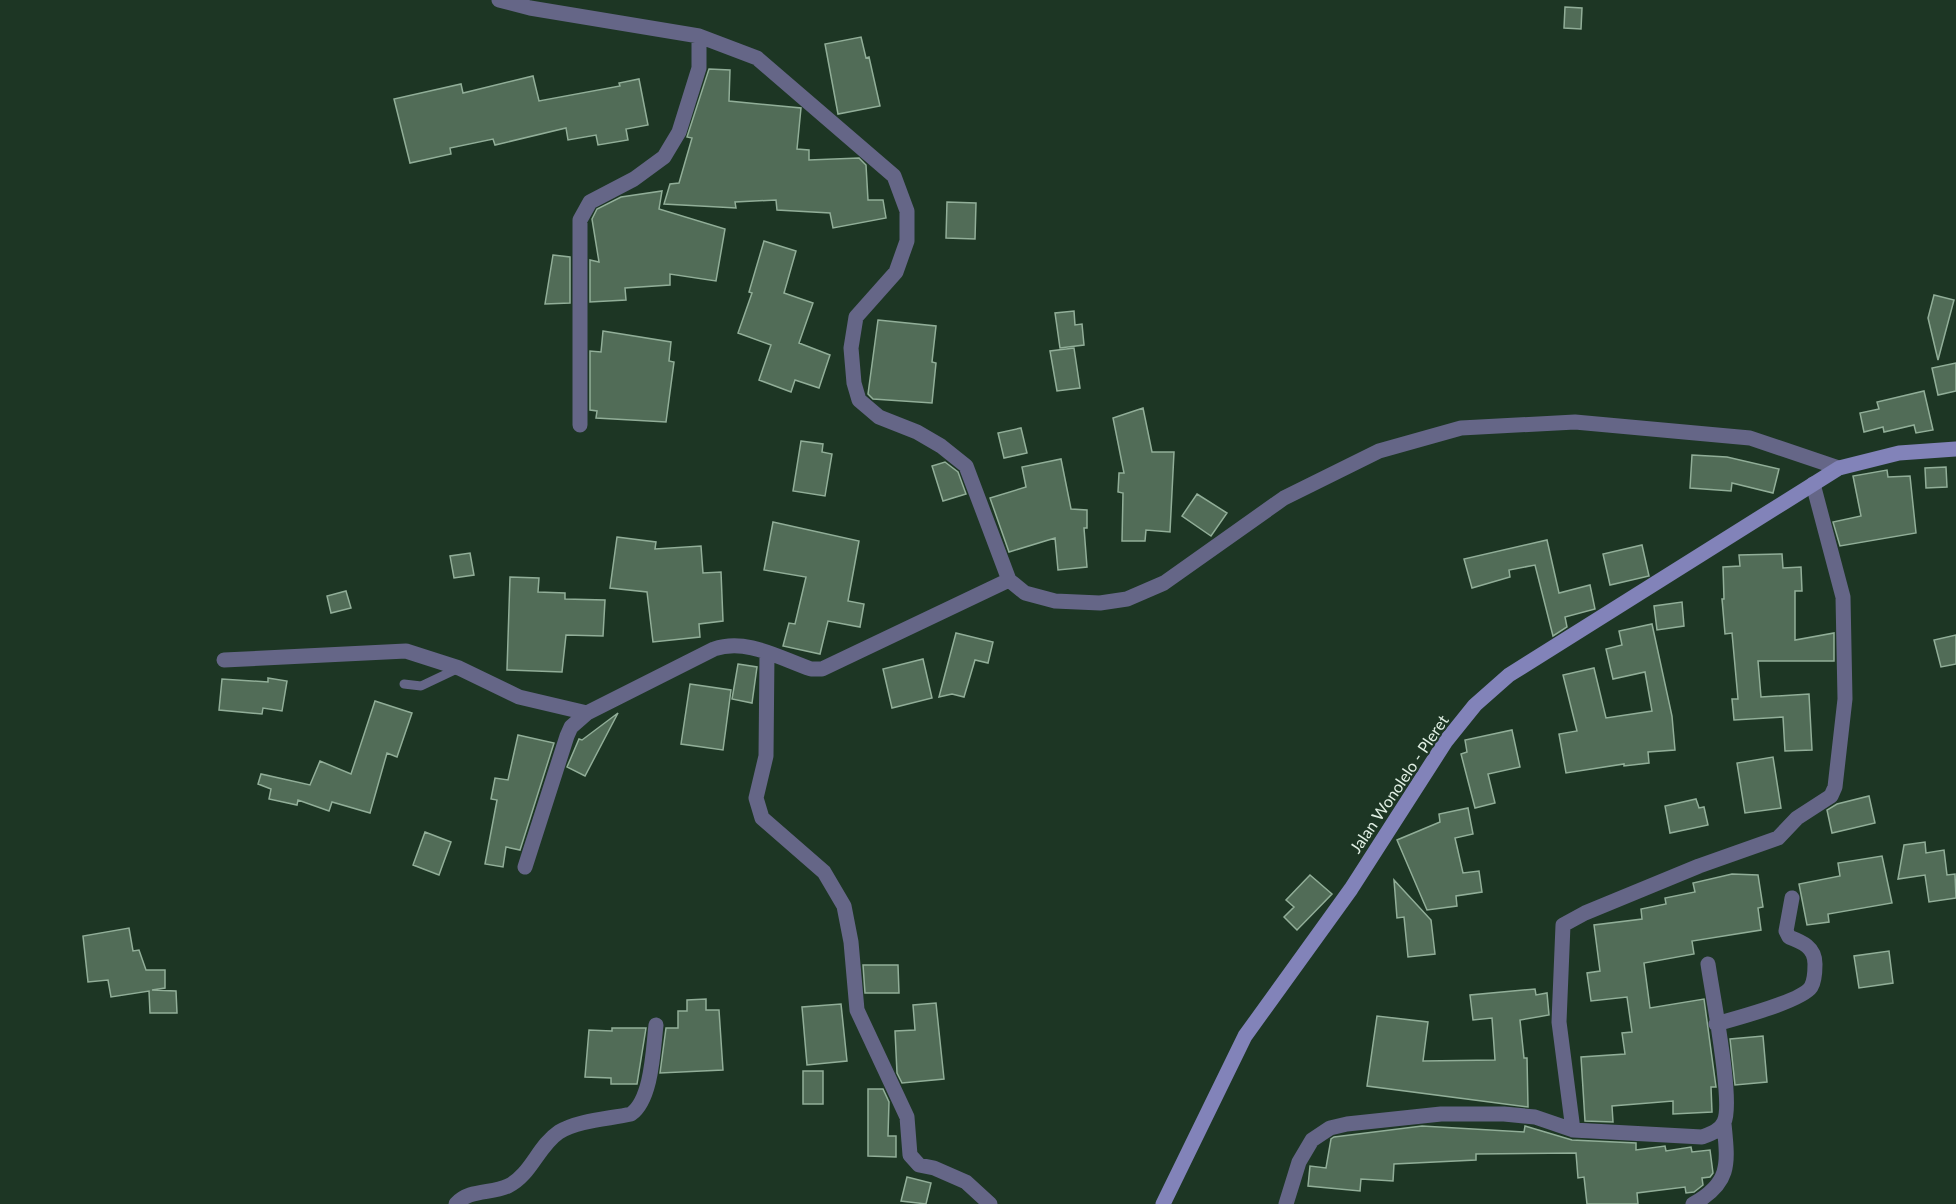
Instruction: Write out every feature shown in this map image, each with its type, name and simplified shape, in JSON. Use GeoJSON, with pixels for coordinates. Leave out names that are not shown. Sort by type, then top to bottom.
{"type":"FeatureCollection","features":[{"type":"Feature","properties":{"kind":"main road","name":"Jalan Wonolelo - Pleret"},"geometry":{"type":"LineString","coordinates":[[1163,1204],[1245,1036],[1351,889],[1446,741],[1475,705],[1509,675],[1610,615],[1839,468],[1899,453],[1956,449]]}},
{"type":"Feature","properties":{"kind":"street"},"geometry":{"type":"LineString","coordinates":[[499,0],[530,8],[699,36],[757,58],[894,176],[907,211],[907,241],[896,272],[856,317],[851,348],[854,383],[859,400],[879,417],[925,437],[966,466],[1009,580],[1025,593],[1055,601],[1100,603],[1127,599],[1164,583],[1284,498],[1379,451],[1461,428],[1575,422],[1750,438],[1839,468]]}},
{"type":"Feature","properties":{"kind":"street"},"geometry":{"type":"LineString","coordinates":[[580,425],[580,220],[590,202],[634,179],[664,157],[679,132],[699,68],[699,36]]}},
{"type":"Feature","properties":{"kind":"street"},"geometry":{"type":"LineString","coordinates":[[1573,1130],[1559,1022],[1563,925],[1585,913],[1699,866],[1778,838],[1797,818],[1831,796],[1835,787],[1845,699],[1843,597],[1813,484]]}},
{"type":"Feature","properties":{"kind":"street"},"geometry":{"type":"LineString","coordinates":[[525,867],[570,727],[587,713],[722,646],[745,645],[811,669],[822,669],[1009,580]]}},
{"type":"Feature","properties":{"kind":"street"},"geometry":{"type":"LineString","coordinates":[[224,660],[406,651],[459,668],[519,697],[587,713]]}},
{"type":"Feature","properties":{"kind":"street"},"geometry":{"type":"LineString","coordinates":[[767,653],[766,756],[756,798],[762,818],[824,872],[844,906],[851,942],[857,1010],[907,1117],[910,1155],[919,1165],[934,1168],[966,1182],[990,1204]]}},
{"type":"Feature","properties":{"kind":"street"},"geometry":{"type":"LineString","coordinates":[[1716,1024],[1752,1015],[1802,994],[1811,987],[1815,967],[1811,950],[1804,943],[1789,937],[1786,931],[1792,898]]}},
{"type":"Feature","properties":{"kind":"street"},"geometry":{"type":"LineString","coordinates":[[1693,1204],[1721,1184],[1728,1161],[1724,1124],[1727,1101],[1708,964]]}},
{"type":"Feature","properties":{"kind":"street"},"geometry":{"type":"LineString","coordinates":[[456,1204],[470,1195],[503,1189],[517,1181],[551,1140],[564,1130],[631,1114],[638,1109],[646,1093],[656,1025]]}},
{"type":"Feature","properties":{"kind":"street"},"geometry":{"type":"LineString","coordinates":[[1286,1204],[1299,1162],[1312,1140],[1330,1128],[1441,1114],[1504,1114],[1535,1117],[1573,1130],[1702,1137],[1717,1131],[1724,1124]]}},
{"type":"Feature","properties":{"kind":"lane"},"geometry":{"type":"LineString","coordinates":[[404,684],[421,686],[459,668]]}},
{"type":"Feature","properties":{"kind":"building"},"geometry":{"type":"Polygon","coordinates":[[[1565,7],[1582,8],[1581,29],[1564,28],[1565,7]]]}},
{"type":"Feature","properties":{"kind":"building"},"geometry":{"type":"Polygon","coordinates":[[[861,37],[866,58],[869,57],[880,106],[838,114],[825,44],[861,37]]]}},
{"type":"Feature","properties":{"kind":"building"},"geometry":{"type":"Polygon","coordinates":[[[709,69],[730,70],[729,101],[801,108],[797,149],[809,150],[809,160],[859,158],[866,165],[868,200],[883,200],[886,218],[833,228],[830,213],[777,210],[776,200],[735,202],[736,208],[664,204],[670,184],[679,183],[692,138],[687,137],[709,69]]]}},
{"type":"Feature","properties":{"kind":"building"},"geometry":{"type":"Polygon","coordinates":[[[533,76],[539,101],[620,86],[619,83],[639,79],[648,125],[626,129],[628,140],[598,145],[596,135],[568,140],[566,128],[495,145],[493,139],[450,148],[451,154],[410,163],[394,99],[461,84],[463,93],[533,76]]]}},
{"type":"Feature","properties":{"kind":"building"},"geometry":{"type":"Polygon","coordinates":[[[662,191],[659,209],[725,229],[716,281],[670,274],[670,285],[625,288],[626,300],[590,302],[590,260],[599,262],[592,219],[597,209],[621,197],[662,191]]]}},
{"type":"Feature","properties":{"kind":"building"},"geometry":{"type":"Polygon","coordinates":[[[947,202],[976,203],[975,239],[946,238],[947,202]]]}},
{"type":"Feature","properties":{"kind":"building"},"geometry":{"type":"Polygon","coordinates":[[[764,241],[796,251],[784,293],[813,303],[799,343],[830,355],[819,388],[795,380],[791,392],[759,380],[771,345],[738,333],[752,293],[749,292],[764,241]]]}},
{"type":"Feature","properties":{"kind":"building"},"geometry":{"type":"Polygon","coordinates":[[[553,255],[570,257],[570,303],[545,304],[553,255]]]}},
{"type":"Feature","properties":{"kind":"building"},"geometry":{"type":"Polygon","coordinates":[[[1934,295],[1954,300],[1938,360],[1928,318],[1934,295]]]}},
{"type":"Feature","properties":{"kind":"building"},"geometry":{"type":"Polygon","coordinates":[[[1074,311],[1075,325],[1082,324],[1084,345],[1060,348],[1055,313],[1074,311]]]}},
{"type":"Feature","properties":{"kind":"building"},"geometry":{"type":"Polygon","coordinates":[[[878,320],[936,326],[932,362],[936,363],[932,403],[873,399],[868,394],[878,320]]]}},
{"type":"Feature","properties":{"kind":"building"},"geometry":{"type":"Polygon","coordinates":[[[603,331],[671,342],[669,361],[674,362],[666,422],[596,418],[597,411],[590,410],[590,351],[601,352],[603,331]]]}},
{"type":"Feature","properties":{"kind":"building"},"geometry":{"type":"Polygon","coordinates":[[[1074,348],[1080,388],[1057,391],[1050,351],[1074,348]]]}},
{"type":"Feature","properties":{"kind":"building"},"geometry":{"type":"Polygon","coordinates":[[[1956,363],[1956,391],[1938,395],[1932,368],[1956,363]]]}},
{"type":"Feature","properties":{"kind":"building"},"geometry":{"type":"Polygon","coordinates":[[[1924,391],[1933,430],[1916,433],[1914,425],[1884,432],[1883,427],[1864,432],[1860,413],[1879,409],[1877,402],[1924,391]]]}},
{"type":"Feature","properties":{"kind":"building"},"geometry":{"type":"Polygon","coordinates":[[[1143,408],[1152,452],[1174,452],[1170,532],[1146,530],[1145,541],[1122,541],[1123,493],[1118,492],[1119,473],[1124,473],[1113,418],[1143,408]]]}},
{"type":"Feature","properties":{"kind":"building"},"geometry":{"type":"Polygon","coordinates":[[[1021,428],[1027,453],[1004,458],[998,433],[1021,428]]]}},
{"type":"Feature","properties":{"kind":"building"},"geometry":{"type":"Polygon","coordinates":[[[801,441],[823,444],[822,452],[832,454],[825,496],[793,491],[801,441]]]}},
{"type":"Feature","properties":{"kind":"building"},"geometry":{"type":"Polygon","coordinates":[[[1692,455],[1727,457],[1779,469],[1773,493],[1732,483],[1731,491],[1690,488],[1692,455]]]}},
{"type":"Feature","properties":{"kind":"building"},"geometry":{"type":"Polygon","coordinates":[[[1061,459],[1071,509],[1087,510],[1087,528],[1084,528],[1087,567],[1058,570],[1055,538],[1009,552],[990,498],[1026,487],[1022,467],[1061,459]]]}},
{"type":"Feature","properties":{"kind":"building"},"geometry":{"type":"Polygon","coordinates":[[[945,462],[958,472],[966,494],[943,501],[932,466],[945,462]]]}},
{"type":"Feature","properties":{"kind":"building"},"geometry":{"type":"Polygon","coordinates":[[[1946,467],[1947,487],[1926,488],[1925,468],[1946,467]]]}},
{"type":"Feature","properties":{"kind":"building"},"geometry":{"type":"Polygon","coordinates":[[[1887,470],[1888,477],[1910,476],[1916,533],[1840,546],[1833,522],[1861,516],[1853,476],[1887,470]]]}},
{"type":"Feature","properties":{"kind":"building"},"geometry":{"type":"Polygon","coordinates":[[[1197,494],[1227,513],[1211,536],[1182,516],[1197,494]]]}},
{"type":"Feature","properties":{"kind":"building"},"geometry":{"type":"Polygon","coordinates":[[[773,522],[859,541],[848,601],[864,604],[860,627],[828,621],[820,654],[783,646],[789,623],[795,624],[806,577],[764,570],[773,522]]]}},
{"type":"Feature","properties":{"kind":"building"},"geometry":{"type":"Polygon","coordinates":[[[617,537],[656,542],[655,549],[701,546],[703,573],[721,572],[723,621],[699,624],[700,637],[653,642],[647,592],[610,588],[617,537]]]}},
{"type":"Feature","properties":{"kind":"building"},"geometry":{"type":"Polygon","coordinates":[[[1547,540],[1559,593],[1590,585],[1595,609],[1565,617],[1567,627],[1553,636],[1535,565],[1509,570],[1510,577],[1472,588],[1464,559],[1547,540]]]}},
{"type":"Feature","properties":{"kind":"building"},"geometry":{"type":"Polygon","coordinates":[[[1642,545],[1649,576],[1610,585],[1603,554],[1642,545]]]}},
{"type":"Feature","properties":{"kind":"building"},"geometry":{"type":"Polygon","coordinates":[[[470,553],[474,575],[454,578],[450,556],[470,553]]]}},
{"type":"Feature","properties":{"kind":"building"},"geometry":{"type":"Polygon","coordinates":[[[1782,554],[1783,568],[1801,567],[1802,591],[1795,591],[1795,640],[1834,633],[1834,661],[1758,661],[1761,697],[1809,694],[1812,750],[1785,751],[1783,717],[1734,720],[1732,699],[1738,699],[1732,633],[1725,634],[1722,599],[1724,599],[1723,567],[1740,566],[1739,555],[1782,554]]]}},
{"type":"Feature","properties":{"kind":"building"},"geometry":{"type":"Polygon","coordinates":[[[510,577],[539,578],[538,592],[565,593],[565,599],[605,600],[603,636],[566,635],[562,672],[507,670],[510,577]]]}},
{"type":"Feature","properties":{"kind":"building"},"geometry":{"type":"Polygon","coordinates":[[[346,591],[351,608],[331,613],[327,596],[346,591]]]}},
{"type":"Feature","properties":{"kind":"building"},"geometry":{"type":"Polygon","coordinates":[[[1682,602],[1684,626],[1657,630],[1654,606],[1682,602]]]}},
{"type":"Feature","properties":{"kind":"building"},"geometry":{"type":"Polygon","coordinates":[[[1652,624],[1672,716],[1675,750],[1648,752],[1649,763],[1624,766],[1624,764],[1566,773],[1559,734],[1577,731],[1563,675],[1594,668],[1606,718],[1652,711],[1645,672],[1613,679],[1606,649],[1622,645],[1619,631],[1652,624]]]}},
{"type":"Feature","properties":{"kind":"building"},"geometry":{"type":"Polygon","coordinates":[[[956,633],[993,642],[988,663],[975,660],[964,697],[952,694],[939,697],[956,633]]]}},
{"type":"Feature","properties":{"kind":"building"},"geometry":{"type":"Polygon","coordinates":[[[1956,635],[1956,664],[1941,667],[1934,640],[1956,635]]]}},
{"type":"Feature","properties":{"kind":"building"},"geometry":{"type":"Polygon","coordinates":[[[923,659],[932,698],[892,708],[883,669],[923,659]]]}},
{"type":"Feature","properties":{"kind":"building"},"geometry":{"type":"Polygon","coordinates":[[[738,664],[757,667],[752,703],[732,699],[738,664]]]}},
{"type":"Feature","properties":{"kind":"building"},"geometry":{"type":"Polygon","coordinates":[[[268,678],[287,681],[282,711],[263,708],[262,714],[219,710],[222,679],[268,682],[268,678]]]}},
{"type":"Feature","properties":{"kind":"building"},"geometry":{"type":"Polygon","coordinates":[[[690,684],[731,690],[723,750],[681,744],[690,684]]]}},
{"type":"Feature","properties":{"kind":"building"},"geometry":{"type":"Polygon","coordinates":[[[375,701],[412,713],[397,757],[387,753],[370,813],[332,802],[329,811],[298,800],[297,805],[269,799],[271,789],[258,784],[261,774],[310,785],[320,761],[351,774],[375,701]]]}},
{"type":"Feature","properties":{"kind":"building"},"geometry":{"type":"Polygon","coordinates":[[[618,713],[585,776],[567,767],[579,739],[582,740],[618,713]]]}},
{"type":"Feature","properties":{"kind":"building"},"geometry":{"type":"Polygon","coordinates":[[[1512,730],[1520,767],[1488,774],[1495,803],[1475,808],[1461,754],[1467,752],[1465,740],[1512,730]]]}},
{"type":"Feature","properties":{"kind":"building"},"geometry":{"type":"Polygon","coordinates":[[[518,735],[554,743],[520,850],[506,847],[503,867],[485,864],[497,800],[491,799],[495,778],[508,780],[518,735]]]}},
{"type":"Feature","properties":{"kind":"building"},"geometry":{"type":"Polygon","coordinates":[[[1773,757],[1781,808],[1745,813],[1737,763],[1773,757]]]}},
{"type":"Feature","properties":{"kind":"building"},"geometry":{"type":"Polygon","coordinates":[[[1869,796],[1875,823],[1832,833],[1827,810],[1837,804],[1869,796]]]}},
{"type":"Feature","properties":{"kind":"building"},"geometry":{"type":"Polygon","coordinates":[[[1696,799],[1699,808],[1704,807],[1708,825],[1670,833],[1665,806],[1696,799]]]}},
{"type":"Feature","properties":{"kind":"building"},"geometry":{"type":"Polygon","coordinates":[[[1468,808],[1473,834],[1455,838],[1463,873],[1479,871],[1482,892],[1456,896],[1457,906],[1427,910],[1397,840],[1440,822],[1439,814],[1468,808]]]}},
{"type":"Feature","properties":{"kind":"building"},"geometry":{"type":"Polygon","coordinates":[[[425,832],[451,842],[439,875],[413,865],[425,832]]]}},
{"type":"Feature","properties":{"kind":"building"},"geometry":{"type":"Polygon","coordinates":[[[1925,842],[1926,853],[1944,850],[1947,875],[1955,874],[1956,898],[1929,902],[1925,875],[1898,879],[1904,845],[1925,842]]]}},
{"type":"Feature","properties":{"kind":"building"},"geometry":{"type":"Polygon","coordinates":[[[1882,856],[1892,903],[1828,914],[1829,922],[1807,925],[1799,884],[1840,876],[1838,863],[1882,856]]]}},
{"type":"Feature","properties":{"kind":"building"},"geometry":{"type":"Polygon","coordinates":[[[1732,874],[1758,875],[1763,907],[1758,908],[1761,930],[1692,941],[1694,954],[1644,963],[1650,1008],[1704,999],[1716,1087],[1711,1087],[1712,1112],[1673,1114],[1673,1101],[1612,1106],[1613,1122],[1585,1121],[1581,1057],[1625,1054],[1622,1033],[1632,1032],[1627,997],[1591,1001],[1587,973],[1600,971],[1594,925],[1642,919],[1641,909],[1666,904],[1665,898],[1695,892],[1693,883],[1732,874]]]}},
{"type":"Feature","properties":{"kind":"building"},"geometry":{"type":"Polygon","coordinates":[[[1310,875],[1332,894],[1297,930],[1284,917],[1294,907],[1286,900],[1310,875]]]}},
{"type":"Feature","properties":{"kind":"building"},"geometry":{"type":"Polygon","coordinates":[[[1394,880],[1431,920],[1435,954],[1408,957],[1404,917],[1397,918],[1394,880]]]}},
{"type":"Feature","properties":{"kind":"building"},"geometry":{"type":"Polygon","coordinates":[[[129,928],[133,951],[139,950],[146,970],[165,970],[165,988],[152,990],[176,991],[177,1013],[150,1013],[149,991],[111,997],[108,980],[88,982],[83,936],[129,928]]]}},
{"type":"Feature","properties":{"kind":"building"},"geometry":{"type":"Polygon","coordinates":[[[1889,951],[1893,983],[1859,988],[1854,956],[1889,951]]]}},
{"type":"Feature","properties":{"kind":"building"},"geometry":{"type":"Polygon","coordinates":[[[863,965],[898,965],[899,993],[865,993],[863,965]]]}},
{"type":"Feature","properties":{"kind":"building"},"geometry":{"type":"Polygon","coordinates":[[[1535,989],[1536,995],[1547,993],[1549,1015],[1520,1020],[1524,1058],[1527,1058],[1528,1107],[1367,1086],[1377,1016],[1428,1022],[1423,1061],[1495,1060],[1492,1018],[1473,1020],[1470,995],[1535,989]]]}},
{"type":"Feature","properties":{"kind":"building"},"geometry":{"type":"Polygon","coordinates":[[[706,999],[706,1010],[719,1010],[723,1070],[660,1073],[666,1028],[678,1028],[678,1011],[687,1011],[687,1000],[706,999]]]}},
{"type":"Feature","properties":{"kind":"building"},"geometry":{"type":"Polygon","coordinates":[[[936,1003],[944,1079],[902,1083],[897,1073],[895,1031],[915,1030],[913,1005],[936,1003]]]}},
{"type":"Feature","properties":{"kind":"building"},"geometry":{"type":"Polygon","coordinates":[[[841,1004],[847,1061],[807,1065],[802,1007],[841,1004]]]}},
{"type":"Feature","properties":{"kind":"building"},"geometry":{"type":"Polygon","coordinates":[[[612,1028],[646,1028],[637,1084],[611,1084],[611,1078],[585,1077],[589,1030],[612,1031],[612,1028]]]}},
{"type":"Feature","properties":{"kind":"building"},"geometry":{"type":"Polygon","coordinates":[[[1763,1036],[1767,1082],[1735,1085],[1730,1039],[1763,1036]]]}},
{"type":"Feature","properties":{"kind":"building"},"geometry":{"type":"Polygon","coordinates":[[[803,1071],[823,1071],[823,1104],[803,1104],[803,1071]]]}},
{"type":"Feature","properties":{"kind":"building"},"geometry":{"type":"Polygon","coordinates":[[[868,1089],[883,1089],[889,1102],[888,1136],[896,1136],[896,1157],[868,1156],[868,1089]]]}},
{"type":"Feature","properties":{"kind":"building"},"geometry":{"type":"Polygon","coordinates":[[[1422,1126],[1524,1132],[1525,1126],[1572,1140],[1636,1143],[1636,1150],[1665,1146],[1666,1151],[1691,1147],[1692,1152],[1710,1150],[1713,1173],[1710,1177],[1702,1178],[1703,1185],[1694,1192],[1686,1193],[1685,1187],[1637,1193],[1638,1204],[1587,1204],[1584,1177],[1578,1178],[1576,1153],[1476,1154],[1476,1160],[1394,1164],[1393,1181],[1361,1179],[1360,1191],[1308,1186],[1310,1166],[1326,1168],[1331,1139],[1334,1137],[1422,1126]]]}},
{"type":"Feature","properties":{"kind":"building"},"geometry":{"type":"Polygon","coordinates":[[[907,1177],[931,1183],[926,1204],[901,1201],[907,1177]]]}}]}
